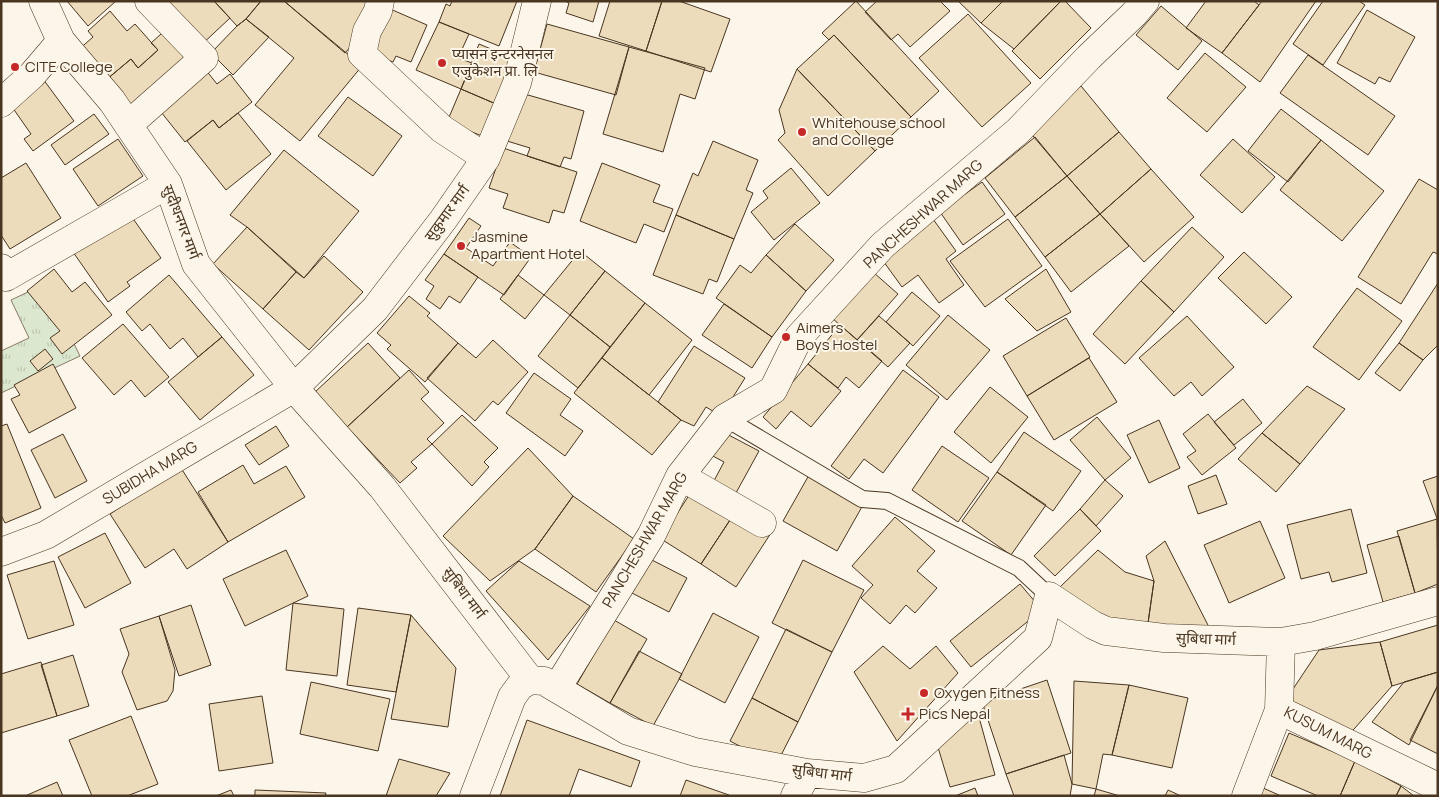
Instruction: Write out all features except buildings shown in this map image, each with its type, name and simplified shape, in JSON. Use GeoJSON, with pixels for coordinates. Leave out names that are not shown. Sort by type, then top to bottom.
{"type":"FeatureCollection","features":[{"type":"Feature","properties":{"kind":"street","name":"सुदीधनगर मार्ग"},"geometry":{"type":"LineString","coordinates":[[43,1],[61,41],[112,100],[168,184],[196,264],[294,388]]}},
{"type":"Feature","properties":{"kind":"street"},"geometry":{"type":"LineString","coordinates":[[128,125],[204,58],[150,1]]}},
{"type":"Feature","properties":{"kind":"street"},"geometry":{"type":"LineString","coordinates":[[380,1],[378,11],[367,31],[362,54],[442,129],[486,158]]}},
{"type":"Feature","properties":{"kind":"street","name":"सुकुमार मार्ग"},"geometry":{"type":"LineString","coordinates":[[294,388],[375,309],[443,220],[486,158],[517,83],[536,1]]}},
{"type":"Feature","properties":{"kind":"street","name":"PANCHESHWAR MARG"},"geometry":{"type":"LineString","coordinates":[[557,688],[651,536],[680,476],[725,418],[773,390],[799,337],[883,245],[1018,131],[1089,57],[1134,14],[1144,1]]}},
{"type":"Feature","properties":{"kind":"street"},"geometry":{"type":"LineString","coordinates":[[1,103],[32,75],[61,41]]}},
{"type":"Feature","properties":{"kind":"street"},"geometry":{"type":"LineString","coordinates":[[3,275],[168,184]]}},
{"type":"Feature","properties":{"kind":"street","name":"SUBIDHA MARG"},"geometry":{"type":"LineString","coordinates":[[1,552],[46,535],[294,388]]}},
{"type":"Feature","properties":{"kind":"street","name":"सुबिधा मार्ग"},"geometry":{"type":"LineString","coordinates":[[294,388],[382,487],[530,680],[544,681],[628,731],[801,784],[864,778],[896,769],[1038,638],[1049,596],[1093,626],[1106,631],[1164,638],[1281,642],[1314,636],[1438,600]]}},
{"type":"Feature","properties":{"kind":"street"},"geometry":{"type":"LineString","coordinates":[[680,476],[762,523]]}},
{"type":"Feature","properties":{"kind":"street","name":"KUSUM MARG"},"geometry":{"type":"LineString","coordinates":[[1281,642],[1279,710],[1438,787]]}},
{"type":"Feature","properties":{"kind":"street"},"geometry":{"type":"LineString","coordinates":[[474,796],[512,697],[520,686],[530,680]]}},
{"type":"Feature","properties":{"kind":"street"},"geometry":{"type":"LineString","coordinates":[[1246,796],[1279,710]]}},
{"type":"Feature","properties":{"kind":"lane"},"geometry":{"type":"LineString","coordinates":[[725,418],[862,499],[887,501],[1019,568],[1049,596]]}},
{"type":"Feature","properties":{"kind":"green space"},"geometry":{"type":"Polygon","coordinates":[[[45,284],[80,356],[1,393],[1,351],[29,338],[11,300],[45,284]]]}},
{"type":"Feature","properties":{"kind":"place","name":"प्यासन इन्टरनेसनल एजुकेशन प्रा. लि"},"geometry":{"type":"Point","coordinates":[442,63]}},
{"type":"Feature","properties":{"kind":"place","name":"CITE College"},"geometry":{"type":"Point","coordinates":[15,67]}},
{"type":"Feature","properties":{"kind":"place","name":"Whitehouse school and College"},"geometry":{"type":"Point","coordinates":[802,132]}},
{"type":"Feature","properties":{"kind":"place","name":"Jasmine Apartment Hotel"},"geometry":{"type":"Point","coordinates":[461,246]}},
{"type":"Feature","properties":{"kind":"place","name":"Aimers Boys Hostel"},"geometry":{"type":"Point","coordinates":[786,337]}},
{"type":"Feature","properties":{"kind":"place","name":"Oxygen Fitness"},"geometry":{"type":"Point","coordinates":[924,693]}},
{"type":"Feature","properties":{"kind":"place","name":"Pics Nepal"},"geometry":{"type":"Point","coordinates":[908,714]}}]}
